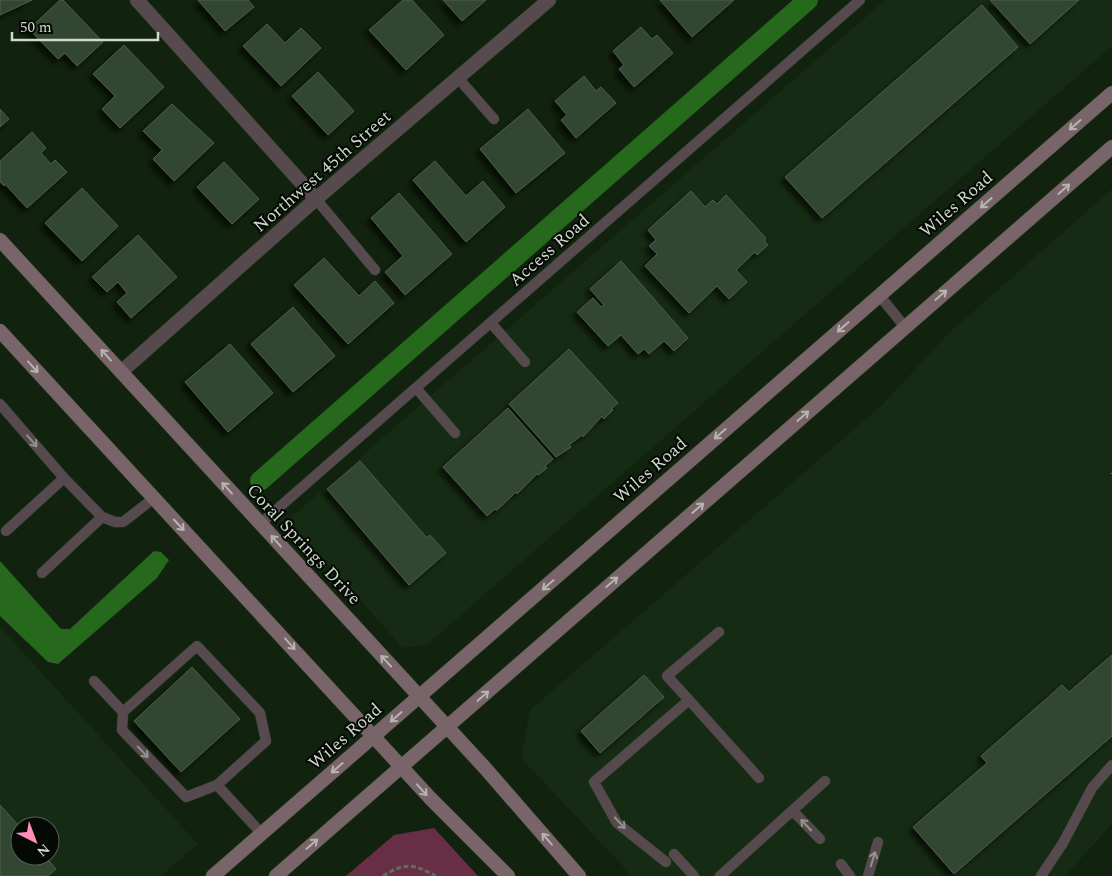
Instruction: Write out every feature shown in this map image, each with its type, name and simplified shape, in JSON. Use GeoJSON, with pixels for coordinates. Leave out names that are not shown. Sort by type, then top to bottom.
{"type":"FeatureCollection","features":[{"type":"Feature","properties":{"kind":"main road","name":"Wiles Road"},"geometry":{"type":"LineString","coordinates":[[213,876],[1112,92]]}},
{"type":"Feature","properties":{"kind":"main road"},"geometry":{"type":"LineString","coordinates":[[276,876],[1112,147]]}},
{"type":"Feature","properties":{"kind":"main road","name":"Coral Springs Drive"},"geometry":{"type":"LineString","coordinates":[[0,240],[485,768],[579,876]]}},
{"type":"Feature","properties":{"kind":"main road"},"geometry":{"type":"LineString","coordinates":[[0,331],[401,767],[508,876]]}},
{"type":"Feature","properties":{"kind":"street"},"geometry":{"type":"LineString","coordinates":[[137,0],[316,199]]}},
{"type":"Feature","properties":{"kind":"street","name":"Northwest 45th Street"},"geometry":{"type":"LineString","coordinates":[[121,372],[316,199],[549,0]]}},
{"type":"Feature","properties":{"kind":"lane","name":"Access Road"},"geometry":{"type":"LineString","coordinates":[[260,524],[860,0]]}},
{"type":"Feature","properties":{"kind":"lane"},"geometry":{"type":"LineString","coordinates":[[458,78],[494,119]]}},
{"type":"Feature","properties":{"kind":"lane"},"geometry":{"type":"LineString","coordinates":[[316,199],[374,270]]}},
{"type":"Feature","properties":{"kind":"lane"},"geometry":{"type":"LineString","coordinates":[[879,295],[905,327]]}},
{"type":"Feature","properties":{"kind":"lane"},"geometry":{"type":"LineString","coordinates":[[491,323],[525,362]]}},
{"type":"Feature","properties":{"kind":"lane"},"geometry":{"type":"LineString","coordinates":[[416,388],[455,433]]}},
{"type":"Feature","properties":{"kind":"lane"},"geometry":{"type":"LineString","coordinates":[[0,404],[64,478],[102,517],[115,522],[124,522],[154,498]]}},
{"type":"Feature","properties":{"kind":"lane"},"geometry":{"type":"LineString","coordinates":[[6,531],[64,478]]}},
{"type":"Feature","properties":{"kind":"lane"},"geometry":{"type":"LineString","coordinates":[[42,573],[102,517]]}},
{"type":"Feature","properties":{"kind":"lane"},"geometry":{"type":"LineString","coordinates":[[718,632],[667,676],[759,778]]}},
{"type":"Feature","properties":{"kind":"lane"},"geometry":{"type":"LineString","coordinates":[[197,646],[260,713],[266,741],[217,785],[186,797],[122,730],[123,712],[197,646]]}},
{"type":"Feature","properties":{"kind":"lane"},"geometry":{"type":"LineString","coordinates":[[94,681],[123,712]]}},
{"type":"Feature","properties":{"kind":"lane"},"geometry":{"type":"LineString","coordinates":[[666,862],[617,822],[594,782],[689,700]]}},
{"type":"Feature","properties":{"kind":"lane"},"geometry":{"type":"LineString","coordinates":[[1041,876],[1063,843],[1092,788],[1112,765]]}},
{"type":"Feature","properties":{"kind":"lane"},"geometry":{"type":"LineString","coordinates":[[720,876],[825,781]]}},
{"type":"Feature","properties":{"kind":"lane"},"geometry":{"type":"LineString","coordinates":[[217,785],[262,834]]}},
{"type":"Feature","properties":{"kind":"lane"},"geometry":{"type":"LineString","coordinates":[[793,810],[820,839]]}},
{"type":"Feature","properties":{"kind":"lane"},"geometry":{"type":"LineString","coordinates":[[868,876],[878,842]]}},
{"type":"Feature","properties":{"kind":"lane"},"geometry":{"type":"LineString","coordinates":[[674,854],[694,876]]}},
{"type":"Feature","properties":{"kind":"lane"},"geometry":{"type":"LineString","coordinates":[[841,864],[850,876]]}},
{"type":"Feature","properties":{"kind":"path"},"geometry":{"type":"LineString","coordinates":[[383,876],[398,866],[416,865],[436,876]]}},
{"type":"Feature","properties":{"kind":"shaded area"},"geometry":{"type":"Polygon","coordinates":[[[885,0],[1112,0],[1112,46],[428,644],[403,648],[288,520],[885,0]]]}},
{"type":"Feature","properties":{"kind":"shaded area"},"geometry":{"type":"Polygon","coordinates":[[[1112,189],[1112,824],[1065,876],[632,876],[521,758],[530,710],[883,404],[949,333],[1112,189]]]}},
{"type":"Feature","properties":{"kind":"shaded area"},"geometry":{"type":"Polygon","coordinates":[[[154,551],[161,552],[169,560],[157,578],[58,664],[48,662],[0,616],[0,561],[61,629],[70,629],[154,551]]]}},
{"type":"Feature","properties":{"kind":"shaded area"},"geometry":{"type":"Polygon","coordinates":[[[0,627],[198,844],[161,876],[0,876],[0,627]]]}},
{"type":"Feature","properties":{"kind":"shaded area"},"geometry":{"type":"Polygon","coordinates":[[[434,828],[478,876],[346,876],[394,835],[434,828]]]}},
{"type":"Feature","properties":{"kind":"building"},"geometry":{"type":"Polygon","coordinates":[[[0,0],[32,0],[0,15],[0,0]]]}},
{"type":"Feature","properties":{"kind":"building"},"geometry":{"type":"Polygon","coordinates":[[[60,0],[63,0],[103,42],[77,66],[65,53],[58,59],[29,29],[60,0]]]}},
{"type":"Feature","properties":{"kind":"building"},"geometry":{"type":"Polygon","coordinates":[[[198,0],[248,0],[254,7],[225,31],[198,0]]]}},
{"type":"Feature","properties":{"kind":"building"},"geometry":{"type":"Polygon","coordinates":[[[403,0],[412,0],[444,35],[406,70],[369,30],[403,0]]]}},
{"type":"Feature","properties":{"kind":"building"},"geometry":{"type":"Polygon","coordinates":[[[443,0],[486,0],[462,21],[443,0]]]}},
{"type":"Feature","properties":{"kind":"building"},"geometry":{"type":"Polygon","coordinates":[[[660,0],[734,0],[692,37],[660,0]]]}},
{"type":"Feature","properties":{"kind":"building"},"geometry":{"type":"Polygon","coordinates":[[[990,0],[1079,0],[1030,44],[990,0]]]}},
{"type":"Feature","properties":{"kind":"building"},"geometry":{"type":"Polygon","coordinates":[[[982,5],[1018,47],[822,218],[785,177],[982,5]]]}},
{"type":"Feature","properties":{"kind":"building"},"geometry":{"type":"Polygon","coordinates":[[[267,24],[285,43],[301,28],[321,48],[281,86],[243,46],[267,24]]]}},
{"type":"Feature","properties":{"kind":"building"},"geometry":{"type":"Polygon","coordinates":[[[641,27],[652,39],[657,35],[673,53],[634,87],[619,69],[624,65],[613,51],[641,27]]]}},
{"type":"Feature","properties":{"kind":"building"},"geometry":{"type":"Polygon","coordinates":[[[124,45],[164,87],[120,128],[102,109],[115,96],[93,74],[124,45]]]}},
{"type":"Feature","properties":{"kind":"building"},"geometry":{"type":"Polygon","coordinates":[[[318,72],[354,111],[328,135],[292,96],[318,72]]]}},
{"type":"Feature","properties":{"kind":"building"},"geometry":{"type":"Polygon","coordinates":[[[584,76],[596,91],[601,87],[616,103],[576,138],[561,120],[567,115],[555,101],[584,76]]]}},
{"type":"Feature","properties":{"kind":"building"},"geometry":{"type":"Polygon","coordinates":[[[172,104],[214,143],[174,181],[153,159],[162,150],[143,131],[172,104]]]}},
{"type":"Feature","properties":{"kind":"building"},"geometry":{"type":"Polygon","coordinates":[[[0,109],[9,119],[0,127],[0,109]]]}},
{"type":"Feature","properties":{"kind":"building"},"geometry":{"type":"Polygon","coordinates":[[[528,109],[565,153],[516,193],[480,149],[528,109]]]}},
{"type":"Feature","properties":{"kind":"building"},"geometry":{"type":"Polygon","coordinates":[[[32,132],[46,148],[41,153],[51,164],[55,160],[67,172],[27,208],[5,184],[4,186],[0,182],[0,161],[32,132]]]}},
{"type":"Feature","properties":{"kind":"building"},"geometry":{"type":"Polygon","coordinates":[[[435,161],[466,196],[483,181],[505,207],[466,242],[413,180],[435,161]]]}},
{"type":"Feature","properties":{"kind":"building"},"geometry":{"type":"Polygon","coordinates":[[[224,162],[259,199],[232,224],[197,187],[224,162]]]}},
{"type":"Feature","properties":{"kind":"building"},"geometry":{"type":"Polygon","coordinates":[[[82,188],[118,226],[82,261],[45,223],[82,188]]]}},
{"type":"Feature","properties":{"kind":"building"},"geometry":{"type":"Polygon","coordinates":[[[691,191],[705,207],[713,200],[717,204],[726,195],[765,237],[765,242],[768,245],[757,255],[755,252],[736,270],[747,282],[729,299],[717,286],[689,313],[645,266],[657,254],[649,246],[656,240],[648,230],[691,191]]]}},
{"type":"Feature","properties":{"kind":"building"},"geometry":{"type":"Polygon","coordinates":[[[399,193],[452,254],[405,295],[385,272],[403,256],[371,218],[399,193]]]}},
{"type":"Feature","properties":{"kind":"building"},"geometry":{"type":"Polygon","coordinates":[[[138,235],[177,277],[131,318],[117,302],[127,293],[118,282],[107,292],[92,277],[138,235]]]}},
{"type":"Feature","properties":{"kind":"building"},"geometry":{"type":"Polygon","coordinates":[[[324,258],[359,296],[375,281],[394,303],[348,344],[294,285],[324,258]]]}},
{"type":"Feature","properties":{"kind":"building"},"geometry":{"type":"Polygon","coordinates":[[[621,261],[688,338],[674,351],[664,341],[649,354],[644,349],[638,354],[621,335],[608,346],[577,312],[593,298],[601,307],[604,305],[590,289],[621,261]]]}},
{"type":"Feature","properties":{"kind":"building"},"geometry":{"type":"Polygon","coordinates":[[[293,307],[335,356],[293,392],[251,344],[293,307]]]}},
{"type":"Feature","properties":{"kind":"building"},"geometry":{"type":"Polygon","coordinates":[[[230,344],[273,393],[228,432],[185,382],[230,344]]]}},
{"type":"Feature","properties":{"kind":"building"},"geometry":{"type":"Polygon","coordinates":[[[569,349],[618,403],[604,419],[602,416],[583,437],[582,435],[569,445],[571,447],[556,457],[509,404],[569,349]]]}},
{"type":"Feature","properties":{"kind":"building"},"geometry":{"type":"Polygon","coordinates":[[[508,408],[553,459],[545,466],[547,468],[537,474],[517,494],[516,492],[497,510],[495,509],[487,516],[443,467],[508,408]]]}},
{"type":"Feature","properties":{"kind":"building"},"geometry":{"type":"Polygon","coordinates":[[[360,461],[427,538],[430,535],[446,553],[409,585],[327,489],[360,461]]]}},
{"type":"Feature","properties":{"kind":"building"},"geometry":{"type":"Polygon","coordinates":[[[1112,655],[1112,736],[954,874],[913,827],[987,763],[981,756],[1062,685],[1069,692],[1112,655]]]}},
{"type":"Feature","properties":{"kind":"building"},"geometry":{"type":"Polygon","coordinates":[[[192,667],[240,719],[181,772],[134,721],[192,667]]]}},
{"type":"Feature","properties":{"kind":"building"},"geometry":{"type":"Polygon","coordinates":[[[644,675],[664,697],[600,753],[581,731],[644,675]]]}},
{"type":"Feature","properties":{"kind":"building"},"geometry":{"type":"Polygon","coordinates":[[[0,805],[10,816],[10,866],[53,866],[56,869],[48,876],[0,876],[0,805]]]}},
{"type":"Feature","properties":{"kind":"waterway"},"geometry":{"type":"LineString","coordinates":[[260,481],[808,0]]}}]}
